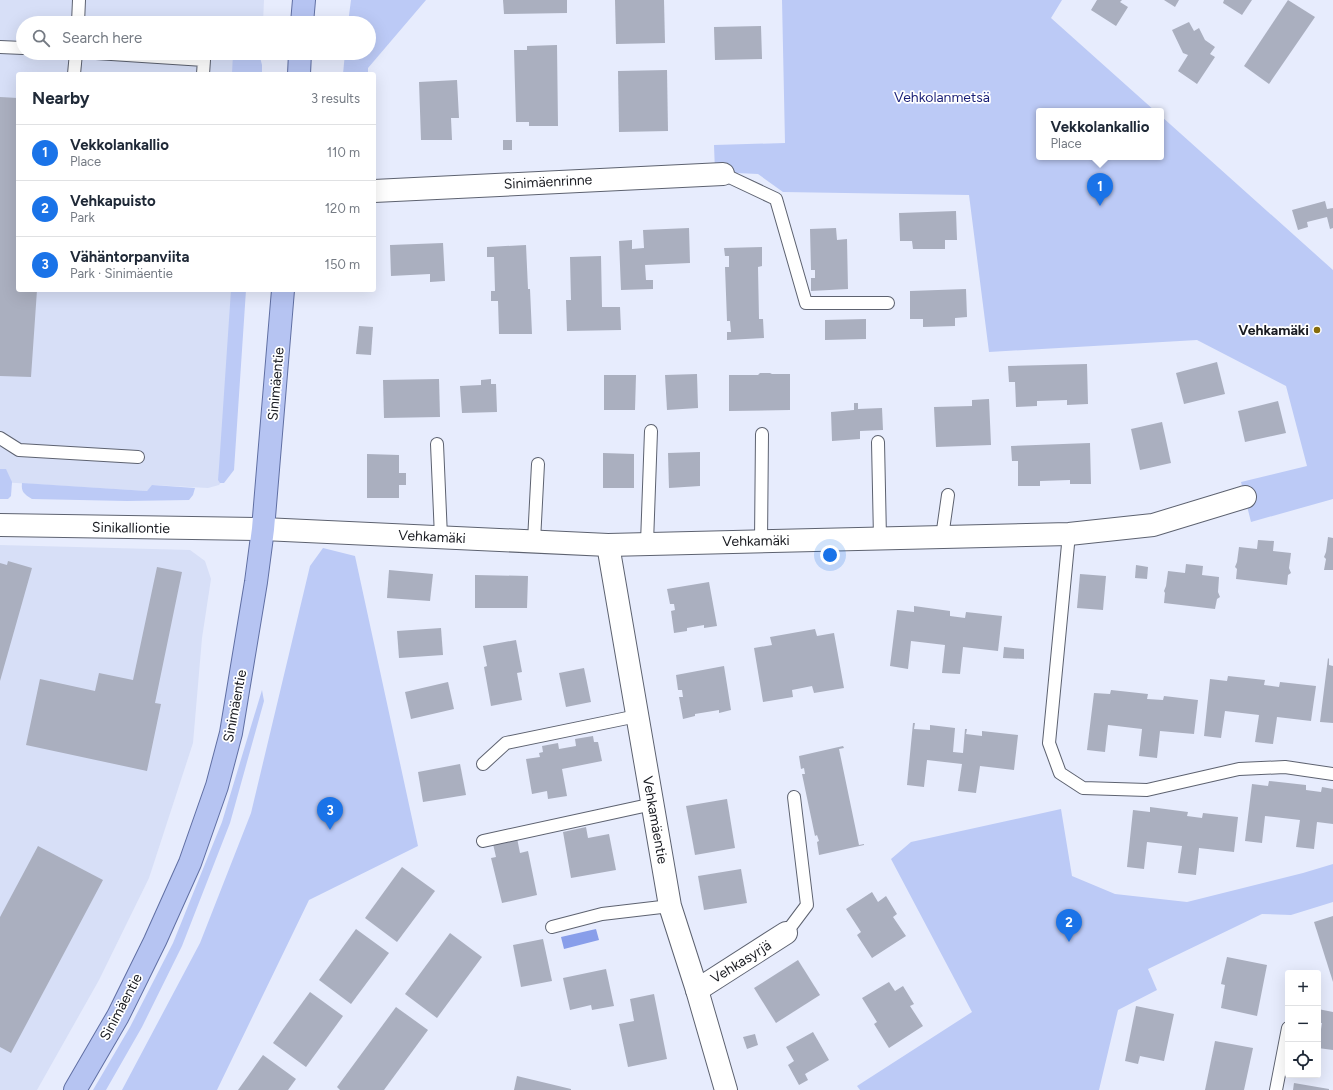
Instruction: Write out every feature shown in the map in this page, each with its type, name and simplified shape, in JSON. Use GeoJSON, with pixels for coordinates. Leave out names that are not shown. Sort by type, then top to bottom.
{"type":"FeatureCollection","features":[{"type":"Feature","properties":{"kind":"main road"},"geometry":{"type":"LineString","coordinates":[[303,16],[304,0]]}},
{"type":"Feature","properties":{"kind":"main road"},"geometry":{"type":"LineString","coordinates":[[298,72],[299,60]]}},
{"type":"Feature","properties":{"kind":"main road","name":"Sinimäentie"},"geometry":{"type":"LineString","coordinates":[[75,1090],[118,1016],[155,941],[190,863],[217,786],[231,734],[256,582],[263,529],[283,292]]}},
{"type":"Feature","properties":{"kind":"street","name":"Sinimäenrinne"},"geometry":{"type":"LineString","coordinates":[[376,191],[723,174]]}},
{"type":"Feature","properties":{"kind":"street","name":"Vehkamäki"},"geometry":{"type":"LineString","coordinates":[[263,529],[608,545],[1069,534],[1152,525],[1245,497]]}},
{"type":"Feature","properties":{"kind":"street","name":"Sinikalliontie"},"geometry":{"type":"LineString","coordinates":[[0,525],[263,529]]}},
{"type":"Feature","properties":{"kind":"street","name":"Vehkamäentie"},"geometry":{"type":"LineString","coordinates":[[608,545],[670,906],[697,990],[726,1090]]}},
{"type":"Feature","properties":{"kind":"street","name":"Vehkasyrjä"},"geometry":{"type":"LineString","coordinates":[[697,990],[786,933]]}},
{"type":"Feature","properties":{"kind":"lane"},"geometry":{"type":"LineString","coordinates":[[78,16],[79,0]]}},
{"type":"Feature","properties":{"kind":"lane"},"geometry":{"type":"LineString","coordinates":[[0,47],[16,48]]}},
{"type":"Feature","properties":{"kind":"lane"},"geometry":{"type":"LineString","coordinates":[[74,72],[75,60]]}},
{"type":"Feature","properties":{"kind":"lane"},"geometry":{"type":"LineString","coordinates":[[203,72],[204,60]]}},
{"type":"Feature","properties":{"kind":"lane"},"geometry":{"type":"LineString","coordinates":[[723,174],[776,199],[806,303],[888,303]]}},
{"type":"Feature","properties":{"kind":"lane"},"geometry":{"type":"LineString","coordinates":[[647,544],[651,431]]}},
{"type":"Feature","properties":{"kind":"lane"},"geometry":{"type":"LineString","coordinates":[[761,541],[762,434]]}},
{"type":"Feature","properties":{"kind":"lane"},"geometry":{"type":"LineString","coordinates":[[0,438],[19,450],[138,458]]}},
{"type":"Feature","properties":{"kind":"lane"},"geometry":{"type":"LineString","coordinates":[[878,442],[880,538]]}},
{"type":"Feature","properties":{"kind":"lane"},"geometry":{"type":"LineString","coordinates":[[437,444],[442,537]]}},
{"type":"Feature","properties":{"kind":"lane"},"geometry":{"type":"LineString","coordinates":[[534,541],[538,464]]}},
{"type":"Feature","properties":{"kind":"lane"},"geometry":{"type":"LineString","coordinates":[[942,537],[948,495]]}},
{"type":"Feature","properties":{"kind":"lane"},"geometry":{"type":"LineString","coordinates":[[1069,534],[1049,743],[1060,773],[1083,788],[1147,790],[1239,770],[1285,767],[1333,774]]}},
{"type":"Feature","properties":{"kind":"lane"},"geometry":{"type":"LineString","coordinates":[[483,764],[506,743],[637,716]]}},
{"type":"Feature","properties":{"kind":"lane"},"geometry":{"type":"LineString","coordinates":[[786,933],[807,905],[794,797]]}},
{"type":"Feature","properties":{"kind":"lane"},"geometry":{"type":"LineString","coordinates":[[483,840],[653,804]]}},
{"type":"Feature","properties":{"kind":"lane"},"geometry":{"type":"LineString","coordinates":[[552,927],[602,914],[670,906]]}},
{"type":"Feature","properties":{"kind":"lane"},"geometry":{"type":"LineString","coordinates":[[1276,1090],[1285,1042]]}},
{"type":"Feature","properties":{"kind":"shaded area"},"geometry":{"type":"Polygon","coordinates":[[[0,0],[264,0],[263,16],[16,16],[16,60],[260,60],[259,72],[16,72],[16,292],[244,292],[229,472],[219,485],[208,488],[153,485],[147,491],[0,482],[0,0]]]}},
{"type":"Feature","properties":{"kind":"shaded area"},"geometry":{"type":"Polygon","coordinates":[[[0,545],[190,550],[205,561],[211,579],[202,638],[193,743],[149,878],[99,980],[37,1090],[0,1090],[0,545]]]}},
{"type":"Feature","properties":{"kind":"green space"},"geometry":{"type":"Polygon","coordinates":[[[351,0],[426,0],[376,59],[376,16],[349,16],[351,0]]]}},
{"type":"Feature","properties":{"kind":"green space","name":"Vehkolanmetsä"},"geometry":{"type":"Polygon","coordinates":[[[782,0],[1062,0],[1051,18],[1152,108],[1036,108],[1036,160],[1164,160],[1164,119],[1333,270],[1333,499],[1251,522],[1241,482],[1307,466],[1286,386],[1197,340],[989,352],[969,195],[783,192],[758,174],[715,172],[714,145],[785,143],[782,0]]]}},
{"type":"Feature","properties":{"kind":"green space"},"geometry":{"type":"Polygon","coordinates":[[[233,60],[261,60],[262,72],[232,72],[233,60]]]}},
{"type":"Feature","properties":{"kind":"green space"},"geometry":{"type":"Polygon","coordinates":[[[344,60],[375,60],[368,68],[368,72],[343,72],[344,60]]]}},
{"type":"Feature","properties":{"kind":"green space"},"geometry":{"type":"Polygon","coordinates":[[[231,292],[246,292],[234,470],[224,483],[220,483],[218,480],[231,292]]]}},
{"type":"Feature","properties":{"kind":"green space"},"geometry":{"type":"Polygon","coordinates":[[[0,469],[6,469],[12,482],[11,496],[8,499],[0,499],[0,469]]]}},
{"type":"Feature","properties":{"kind":"green space"},"geometry":{"type":"Polygon","coordinates":[[[22,483],[147,491],[152,485],[195,488],[193,495],[189,500],[127,501],[32,499],[27,496],[22,489],[22,483]]]}},
{"type":"Feature","properties":{"kind":"green space"},"geometry":{"type":"Polygon","coordinates":[[[323,548],[355,556],[418,846],[309,900],[217,1090],[122,1090],[200,943],[251,813],[310,566],[323,548]]]}},
{"type":"Feature","properties":{"kind":"green space"},"geometry":{"type":"Polygon","coordinates":[[[262,690],[264,701],[230,823],[182,946],[142,1027],[106,1090],[93,1090],[130,1027],[173,943],[222,822],[262,690]]]}},
{"type":"Feature","properties":{"kind":"green space"},"geometry":{"type":"Polygon","coordinates":[[[1061,809],[1072,876],[1115,894],[1187,902],[1333,864],[1333,902],[1291,915],[1262,914],[1148,969],[1157,990],[1118,1010],[1099,1090],[860,1090],[857,1086],[972,1012],[891,859],[911,842],[1061,809]]]}},
{"type":"Feature","properties":{"kind":"water"},"geometry":{"type":"Polygon","coordinates":[[[596,929],[599,940],[564,949],[561,937],[596,929]]]}},
{"type":"Feature","properties":{"kind":"building"},"geometry":{"type":"Polygon","coordinates":[[[503,0],[567,0],[567,13],[504,14],[503,0]]]}},
{"type":"Feature","properties":{"kind":"building"},"geometry":{"type":"Polygon","coordinates":[[[615,0],[664,0],[665,43],[616,44],[615,0]]]}},
{"type":"Feature","properties":{"kind":"building"},"geometry":{"type":"Polygon","coordinates":[[[1097,0],[1122,0],[1120,2],[1128,7],[1116,26],[1091,10],[1097,0]]]}},
{"type":"Feature","properties":{"kind":"building"},"geometry":{"type":"Polygon","coordinates":[[[1164,0],[1179,0],[1175,7],[1164,0]]]}},
{"type":"Feature","properties":{"kind":"building"},"geometry":{"type":"Polygon","coordinates":[[[1224,0],[1252,0],[1242,15],[1223,3],[1224,0]]]}},
{"type":"Feature","properties":{"kind":"building"},"geometry":{"type":"Polygon","coordinates":[[[1288,0],[1315,17],[1269,84],[1244,66],[1288,0]]]}},
{"type":"Feature","properties":{"kind":"building"},"geometry":{"type":"Polygon","coordinates":[[[1189,22],[1194,31],[1199,28],[1205,40],[1215,47],[1210,54],[1215,57],[1197,84],[1178,71],[1188,55],[1183,53],[1172,30],[1189,22]]]}},
{"type":"Feature","properties":{"kind":"building"},"geometry":{"type":"Polygon","coordinates":[[[761,26],[762,59],[715,60],[714,27],[761,26]]]}},
{"type":"Feature","properties":{"kind":"building"},"geometry":{"type":"Polygon","coordinates":[[[557,45],[558,126],[529,126],[529,122],[516,122],[514,50],[527,50],[527,46],[557,45]]]}},
{"type":"Feature","properties":{"kind":"building"},"geometry":{"type":"Polygon","coordinates":[[[667,70],[668,131],[619,132],[618,71],[667,70]]]}},
{"type":"Feature","properties":{"kind":"building"},"geometry":{"type":"Polygon","coordinates":[[[457,80],[459,118],[451,118],[452,140],[421,140],[419,82],[457,80]]]}},
{"type":"Feature","properties":{"kind":"building"},"geometry":{"type":"Polygon","coordinates":[[[0,97],[16,98],[16,292],[37,292],[31,377],[0,376],[0,97]]]}},
{"type":"Feature","properties":{"kind":"building"},"geometry":{"type":"Polygon","coordinates":[[[503,140],[512,140],[512,150],[503,150],[503,140]]]}},
{"type":"Feature","properties":{"kind":"building"},"geometry":{"type":"Polygon","coordinates":[[[1325,201],[1327,209],[1333,208],[1333,228],[1330,229],[1327,217],[1307,222],[1308,227],[1298,230],[1292,210],[1325,201]]]}},
{"type":"Feature","properties":{"kind":"building"},"geometry":{"type":"Polygon","coordinates":[[[956,211],[957,240],[945,240],[945,249],[913,249],[912,241],[900,241],[899,213],[956,211]]]}},
{"type":"Feature","properties":{"kind":"building"},"geometry":{"type":"Polygon","coordinates":[[[689,228],[690,263],[645,265],[646,280],[653,280],[653,289],[621,290],[619,241],[632,240],[632,249],[644,248],[643,230],[689,228]]]}},
{"type":"Feature","properties":{"kind":"building"},"geometry":{"type":"Polygon","coordinates":[[[836,228],[837,240],[847,239],[848,289],[811,291],[811,278],[815,278],[815,270],[811,270],[810,229],[836,228]]]}},
{"type":"Feature","properties":{"kind":"building"},"geometry":{"type":"Polygon","coordinates":[[[443,243],[445,281],[430,282],[430,274],[391,276],[390,245],[443,243]]]}},
{"type":"Feature","properties":{"kind":"building"},"geometry":{"type":"Polygon","coordinates":[[[526,245],[532,334],[499,334],[498,301],[491,301],[491,291],[495,291],[494,257],[487,257],[487,247],[526,245]]]}},
{"type":"Feature","properties":{"kind":"building"},"geometry":{"type":"Polygon","coordinates":[[[762,247],[762,266],[758,267],[759,319],[763,319],[764,338],[727,340],[727,332],[731,332],[730,321],[727,321],[725,267],[729,267],[729,256],[725,256],[724,248],[762,247]]]}},
{"type":"Feature","properties":{"kind":"building"},"geometry":{"type":"Polygon","coordinates":[[[601,256],[602,307],[620,307],[621,330],[567,331],[566,300],[571,300],[570,257],[601,256]]]}},
{"type":"Feature","properties":{"kind":"building"},"geometry":{"type":"Polygon","coordinates":[[[966,289],[967,317],[955,318],[955,326],[923,327],[923,319],[910,319],[910,291],[966,289]]]}},
{"type":"Feature","properties":{"kind":"building"},"geometry":{"type":"Polygon","coordinates":[[[866,319],[866,339],[825,340],[825,320],[866,319]]]}},
{"type":"Feature","properties":{"kind":"building"},"geometry":{"type":"Polygon","coordinates":[[[359,326],[373,327],[371,355],[356,354],[359,326]]]}},
{"type":"Feature","properties":{"kind":"building"},"geometry":{"type":"Polygon","coordinates":[[[1217,362],[1225,394],[1184,404],[1176,373],[1217,362]]]}},
{"type":"Feature","properties":{"kind":"building"},"geometry":{"type":"Polygon","coordinates":[[[1087,364],[1088,404],[1067,405],[1067,400],[1037,401],[1037,406],[1016,407],[1015,382],[1009,382],[1008,366],[1087,364]]]}},
{"type":"Feature","properties":{"kind":"building"},"geometry":{"type":"Polygon","coordinates":[[[760,373],[790,374],[790,410],[729,411],[729,375],[758,375],[760,373]]]}},
{"type":"Feature","properties":{"kind":"building"},"geometry":{"type":"Polygon","coordinates":[[[697,374],[698,408],[667,410],[665,375],[697,374]]]}},
{"type":"Feature","properties":{"kind":"building"},"geometry":{"type":"Polygon","coordinates":[[[604,375],[636,375],[635,410],[604,410],[604,375]]]}},
{"type":"Feature","properties":{"kind":"building"},"geometry":{"type":"Polygon","coordinates":[[[439,379],[440,417],[384,418],[383,380],[439,379]]]}},
{"type":"Feature","properties":{"kind":"building"},"geometry":{"type":"Polygon","coordinates":[[[491,379],[491,384],[496,384],[497,412],[462,413],[460,386],[481,385],[481,380],[491,379]]]}},
{"type":"Feature","properties":{"kind":"building"},"geometry":{"type":"Polygon","coordinates":[[[989,399],[991,445],[936,447],[934,407],[972,406],[972,400],[989,399]]]}},
{"type":"Feature","properties":{"kind":"building"},"geometry":{"type":"Polygon","coordinates":[[[1278,401],[1286,433],[1245,442],[1238,411],[1278,401]]]}},
{"type":"Feature","properties":{"kind":"building"},"geometry":{"type":"Polygon","coordinates":[[[854,403],[858,403],[858,409],[882,408],[883,430],[860,431],[860,439],[832,441],[831,412],[854,410],[854,403]]]}},
{"type":"Feature","properties":{"kind":"building"},"geometry":{"type":"Polygon","coordinates":[[[1162,422],[1171,463],[1140,470],[1131,429],[1162,422]]]}},
{"type":"Feature","properties":{"kind":"building"},"geometry":{"type":"Polygon","coordinates":[[[1090,443],[1091,484],[1070,484],[1070,480],[1040,481],[1040,486],[1018,486],[1018,461],[1012,461],[1011,446],[1090,443]]]}},
{"type":"Feature","properties":{"kind":"building"},"geometry":{"type":"Polygon","coordinates":[[[700,452],[700,486],[669,488],[668,453],[700,452]]]}},
{"type":"Feature","properties":{"kind":"building"},"geometry":{"type":"Polygon","coordinates":[[[603,453],[634,454],[634,488],[603,488],[603,453]]]}},
{"type":"Feature","properties":{"kind":"building"},"geometry":{"type":"Polygon","coordinates":[[[367,454],[399,455],[399,473],[406,473],[406,485],[399,485],[399,498],[367,498],[367,454]]]}},
{"type":"Feature","properties":{"kind":"building"},"geometry":{"type":"Polygon","coordinates":[[[1328,537],[1333,538],[1333,570],[1324,570],[1326,559],[1324,557],[1328,537]]]}},
{"type":"Feature","properties":{"kind":"building"},"geometry":{"type":"Polygon","coordinates":[[[1258,540],[1274,541],[1273,551],[1291,553],[1289,568],[1291,573],[1288,575],[1287,585],[1236,579],[1237,569],[1235,567],[1239,547],[1257,549],[1258,540]]]}},
{"type":"Feature","properties":{"kind":"building"},"geometry":{"type":"Polygon","coordinates":[[[8,561],[32,568],[0,681],[0,563],[7,565],[8,561]]]}},
{"type":"Feature","properties":{"kind":"building"},"geometry":{"type":"Polygon","coordinates":[[[1186,564],[1203,566],[1202,575],[1219,577],[1218,592],[1220,597],[1217,599],[1215,609],[1164,603],[1164,591],[1168,571],[1185,573],[1186,564]]]}},
{"type":"Feature","properties":{"kind":"building"},"geometry":{"type":"Polygon","coordinates":[[[1136,565],[1148,567],[1147,579],[1135,578],[1136,565]]]}},
{"type":"Feature","properties":{"kind":"building"},"geometry":{"type":"Polygon","coordinates":[[[157,567],[182,572],[155,703],[161,704],[147,771],[26,745],[40,679],[95,691],[99,673],[133,680],[157,567]]]}},
{"type":"Feature","properties":{"kind":"building"},"geometry":{"type":"Polygon","coordinates":[[[389,570],[433,574],[430,601],[387,598],[389,570]]]}},
{"type":"Feature","properties":{"kind":"building"},"geometry":{"type":"Polygon","coordinates":[[[1080,574],[1106,576],[1103,610],[1077,608],[1080,574]]]}},
{"type":"Feature","properties":{"kind":"building"},"geometry":{"type":"Polygon","coordinates":[[[475,575],[528,576],[527,608],[475,608],[475,575]]]}},
{"type":"Feature","properties":{"kind":"building"},"geometry":{"type":"Polygon","coordinates":[[[709,582],[717,626],[704,628],[704,625],[687,628],[687,631],[674,633],[671,611],[675,610],[674,604],[670,604],[667,589],[709,582]]]}},
{"type":"Feature","properties":{"kind":"building"},"geometry":{"type":"Polygon","coordinates":[[[914,606],[950,611],[950,616],[965,618],[966,612],[1002,616],[998,651],[963,647],[960,674],[942,673],[945,645],[911,641],[908,669],[890,666],[897,610],[914,612],[914,606]]]}},
{"type":"Feature","properties":{"kind":"building"},"geometry":{"type":"Polygon","coordinates":[[[441,628],[443,655],[399,658],[397,631],[441,628]]]}},
{"type":"Feature","properties":{"kind":"building"},"geometry":{"type":"Polygon","coordinates":[[[815,629],[817,636],[834,633],[844,688],[814,693],[812,686],[792,690],[793,697],[763,702],[754,648],[772,645],[770,637],[815,629]]]}},
{"type":"Feature","properties":{"kind":"building"},"geometry":{"type":"Polygon","coordinates":[[[516,640],[522,672],[517,673],[522,700],[491,706],[484,667],[487,666],[483,646],[516,640]]]}},
{"type":"Feature","properties":{"kind":"building"},"geometry":{"type":"Polygon","coordinates":[[[1004,647],[1024,649],[1024,659],[1003,658],[1004,647]]]}},
{"type":"Feature","properties":{"kind":"building"},"geometry":{"type":"Polygon","coordinates":[[[1328,658],[1329,665],[1333,666],[1333,723],[1320,722],[1328,658]]]}},
{"type":"Feature","properties":{"kind":"building"},"geometry":{"type":"Polygon","coordinates":[[[724,666],[731,710],[719,713],[719,710],[695,714],[695,716],[683,719],[679,697],[683,697],[682,690],[678,690],[676,675],[724,666]]]}},
{"type":"Feature","properties":{"kind":"building"},"geometry":{"type":"Polygon","coordinates":[[[584,668],[591,702],[566,707],[559,673],[584,668]]]}},
{"type":"Feature","properties":{"kind":"building"},"geometry":{"type":"Polygon","coordinates":[[[1228,676],[1265,680],[1264,685],[1279,687],[1280,682],[1316,686],[1311,721],[1277,717],[1273,744],[1255,742],[1259,715],[1225,711],[1221,738],[1204,736],[1210,679],[1227,681],[1228,676]]]}},
{"type":"Feature","properties":{"kind":"building"},"geometry":{"type":"Polygon","coordinates":[[[448,682],[454,709],[411,719],[405,692],[448,682]]]}},
{"type":"Feature","properties":{"kind":"building"},"geometry":{"type":"Polygon","coordinates":[[[1111,690],[1148,694],[1147,699],[1163,700],[1164,696],[1198,700],[1194,734],[1160,731],[1157,758],[1139,756],[1142,729],[1108,725],[1105,752],[1087,750],[1094,693],[1110,694],[1111,690]]]}},
{"type":"Feature","properties":{"kind":"building"},"geometry":{"type":"Polygon","coordinates":[[[913,723],[915,723],[914,729],[930,730],[930,725],[955,728],[953,752],[963,753],[965,729],[967,729],[966,734],[982,736],[982,731],[1018,735],[1014,770],[980,766],[976,793],[958,791],[962,764],[927,760],[924,787],[907,785],[913,723]]]}},
{"type":"Feature","properties":{"kind":"building"},"geometry":{"type":"Polygon","coordinates":[[[593,736],[594,742],[598,742],[602,761],[562,769],[567,796],[548,799],[547,791],[532,794],[526,759],[540,757],[539,753],[543,752],[542,746],[558,743],[559,749],[576,746],[575,739],[593,736]]]}},
{"type":"Feature","properties":{"kind":"building"},"geometry":{"type":"Polygon","coordinates":[[[843,746],[844,748],[839,749],[859,845],[864,845],[819,855],[817,842],[819,841],[817,835],[815,836],[802,774],[805,774],[804,768],[801,769],[799,756],[843,746]]]}},
{"type":"Feature","properties":{"kind":"building"},"geometry":{"type":"Polygon","coordinates":[[[460,764],[466,795],[423,802],[418,772],[460,764]]]}},
{"type":"Feature","properties":{"kind":"building"},"geometry":{"type":"Polygon","coordinates":[[[1269,781],[1306,785],[1306,790],[1321,792],[1322,787],[1333,789],[1333,824],[1317,822],[1314,849],[1296,847],[1300,820],[1265,816],[1262,843],[1245,841],[1252,784],[1268,786],[1269,781]]]}},
{"type":"Feature","properties":{"kind":"building"},"geometry":{"type":"Polygon","coordinates":[[[727,799],[735,848],[695,855],[686,806],[727,799]]]}},
{"type":"Feature","properties":{"kind":"building"},"geometry":{"type":"Polygon","coordinates":[[[1150,807],[1188,812],[1187,816],[1202,818],[1203,813],[1238,817],[1234,852],[1199,848],[1196,875],[1178,873],[1182,846],[1147,842],[1144,869],[1127,867],[1133,810],[1150,812],[1150,807]]]}},
{"type":"Feature","properties":{"kind":"building"},"geometry":{"type":"Polygon","coordinates":[[[586,827],[588,838],[609,834],[616,870],[571,878],[563,832],[586,827]]]}},
{"type":"Feature","properties":{"kind":"building"},"geometry":{"type":"Polygon","coordinates":[[[517,838],[520,853],[528,851],[537,895],[502,903],[491,858],[496,857],[493,844],[517,838]]]}},
{"type":"Feature","properties":{"kind":"building"},"geometry":{"type":"Polygon","coordinates":[[[38,846],[103,880],[11,1053],[0,1047],[0,917],[38,846]]]}},
{"type":"Feature","properties":{"kind":"building"},"geometry":{"type":"Polygon","coordinates":[[[402,867],[435,891],[397,942],[365,918],[402,867]]]}},
{"type":"Feature","properties":{"kind":"building"},"geometry":{"type":"Polygon","coordinates":[[[741,869],[747,903],[704,910],[698,876],[741,869]]]}},
{"type":"Feature","properties":{"kind":"building"},"geometry":{"type":"Polygon","coordinates":[[[872,892],[878,902],[886,896],[897,914],[893,917],[906,936],[872,958],[857,935],[861,932],[846,909],[872,892]]]}},
{"type":"Feature","properties":{"kind":"building"},"geometry":{"type":"Polygon","coordinates":[[[1333,916],[1333,982],[1314,922],[1333,916]]]}},
{"type":"Feature","properties":{"kind":"building"},"geometry":{"type":"Polygon","coordinates":[[[356,929],[389,953],[351,1004],[319,980],[356,929]]]}},
{"type":"Feature","properties":{"kind":"building"},"geometry":{"type":"Polygon","coordinates":[[[450,933],[482,957],[437,1018],[405,994],[450,933]]]}},
{"type":"Feature","properties":{"kind":"building"},"geometry":{"type":"Polygon","coordinates":[[[543,939],[552,981],[521,987],[513,945],[543,939]]]}},
{"type":"Feature","properties":{"kind":"building"},"geometry":{"type":"Polygon","coordinates":[[[1227,957],[1267,965],[1257,1016],[1221,1008],[1225,985],[1221,984],[1227,957]]]}},
{"type":"Feature","properties":{"kind":"building"},"geometry":{"type":"Polygon","coordinates":[[[798,960],[820,995],[776,1023],[754,988],[798,960]]]}},
{"type":"Feature","properties":{"kind":"building"},"geometry":{"type":"Polygon","coordinates":[[[606,969],[614,1006],[592,1010],[591,1005],[570,1010],[563,978],[606,969]]]}},
{"type":"Feature","properties":{"kind":"building"},"geometry":{"type":"Polygon","coordinates":[[[889,982],[895,991],[903,986],[914,1004],[910,1006],[923,1026],[889,1048],[874,1024],[877,1022],[862,998],[889,982]]]}},
{"type":"Feature","properties":{"kind":"building"},"geometry":{"type":"Polygon","coordinates":[[[310,992],[343,1016],[306,1067],[273,1043],[310,992]]]}},
{"type":"Feature","properties":{"kind":"building"},"geometry":{"type":"Polygon","coordinates":[[[654,994],[667,1059],[628,1067],[619,1024],[634,1021],[630,999],[654,994]]]}},
{"type":"Feature","properties":{"kind":"building"},"geometry":{"type":"Polygon","coordinates":[[[1136,1006],[1174,1014],[1164,1061],[1140,1056],[1138,1064],[1125,1061],[1136,1006]]]}},
{"type":"Feature","properties":{"kind":"building"},"geometry":{"type":"Polygon","coordinates":[[[396,1007],[428,1030],[384,1090],[340,1090],[337,1087],[396,1007]]]}},
{"type":"Feature","properties":{"kind":"building"},"geometry":{"type":"Polygon","coordinates":[[[1321,1010],[1333,1012],[1333,1050],[1321,1048],[1321,1010]]]}},
{"type":"Feature","properties":{"kind":"building"},"geometry":{"type":"Polygon","coordinates":[[[813,1032],[829,1060],[805,1074],[808,1080],[799,1085],[788,1065],[794,1061],[786,1047],[813,1032]]]}},
{"type":"Feature","properties":{"kind":"building"},"geometry":{"type":"Polygon","coordinates":[[[755,1034],[758,1045],[747,1049],[743,1037],[755,1034]]]}},
{"type":"Feature","properties":{"kind":"building"},"geometry":{"type":"Polygon","coordinates":[[[1215,1041],[1253,1048],[1244,1090],[1205,1090],[1215,1041]]]}},
{"type":"Feature","properties":{"kind":"building"},"geometry":{"type":"Polygon","coordinates":[[[263,1055],[296,1079],[288,1090],[238,1090],[263,1055]]]}},
{"type":"Feature","properties":{"kind":"building"},"geometry":{"type":"Polygon","coordinates":[[[517,1076],[571,1089],[571,1090],[514,1090],[517,1076]]]}},
{"type":"Feature","properties":{"kind":"building"},"geometry":{"type":"Polygon","coordinates":[[[1294,1083],[1329,1089],[1329,1090],[1293,1090],[1294,1083]]]}},
{"type":"Feature","properties":{"kind":"place","name":"Vekkolankallio"},"geometry":{"type":"Point","coordinates":[1100,206]}},
{"type":"Feature","properties":{"kind":"place","name":"Vehkamäki"},"geometry":{"type":"Point","coordinates":[1317,330]}},
{"type":"Feature","properties":{"kind":"place","name":"Vähäntorpanviita"},"geometry":{"type":"Point","coordinates":[330,830]}},
{"type":"Feature","properties":{"kind":"place","name":"Vehkapuisto"},"geometry":{"type":"Point","coordinates":[1069,942]}}]}
